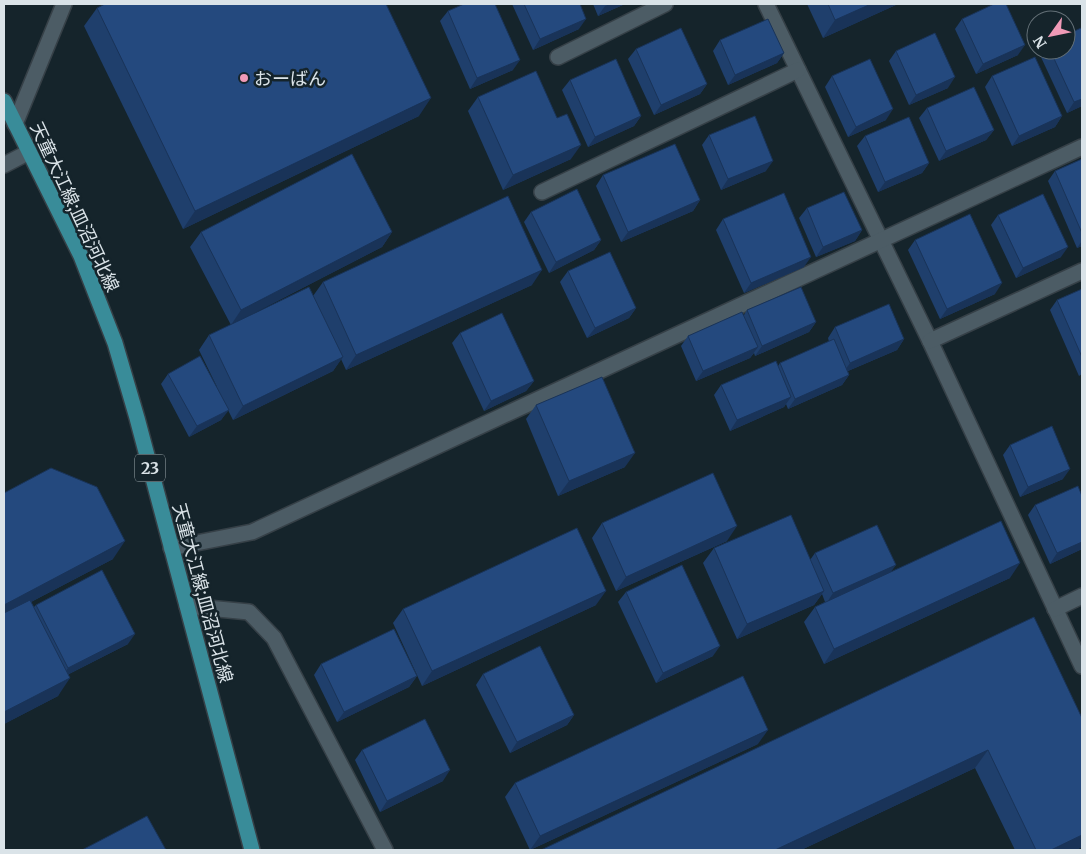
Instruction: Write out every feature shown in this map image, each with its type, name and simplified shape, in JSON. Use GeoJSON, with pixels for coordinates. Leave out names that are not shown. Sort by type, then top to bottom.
{"type":"FeatureCollection","features":[{"type":"Feature","properties":{"kind":"main road","name":"天童大江線;皿沼河北線"},"geometry":{"type":"LineString","coordinates":[[4,101],[81,256],[115,343],[252,850]]}},
{"type":"Feature","properties":{"kind":"street"},"geometry":{"type":"LineString","coordinates":[[15,124],[64,4]]}},
{"type":"Feature","properties":{"kind":"street"},"geometry":{"type":"LineString","coordinates":[[558,57],[665,4]]}},
{"type":"Feature","properties":{"kind":"street"},"geometry":{"type":"LineString","coordinates":[[766,4],[930,341],[1082,666]]}},
{"type":"Feature","properties":{"kind":"street"},"geometry":{"type":"LineString","coordinates":[[542,192],[798,70]]}},
{"type":"Feature","properties":{"kind":"street"},"geometry":{"type":"LineString","coordinates":[[171,548],[252,532],[1082,147]]}},
{"type":"Feature","properties":{"kind":"street"},"geometry":{"type":"LineString","coordinates":[[4,165],[29,152]]}},
{"type":"Feature","properties":{"kind":"street"},"geometry":{"type":"LineString","coordinates":[[930,341],[1082,271]]}},
{"type":"Feature","properties":{"kind":"street"},"geometry":{"type":"LineString","coordinates":[[1056,608],[1082,596]]}},
{"type":"Feature","properties":{"kind":"street"},"geometry":{"type":"LineString","coordinates":[[187,606],[249,612],[274,638],[385,850]]}},
{"type":"Feature","properties":{"kind":"building"},"geometry":{"type":"Polygon","coordinates":[[[105,4],[386,4],[431,98],[195,211],[97,8],[105,4]]]}},
{"type":"Feature","properties":{"kind":"building"},"geometry":{"type":"Polygon","coordinates":[[[464,4],[495,4],[520,60],[477,78],[448,11],[464,4]]]}},
{"type":"Feature","properties":{"kind":"building"},"geometry":{"type":"Polygon","coordinates":[[[524,4],[580,4],[586,19],[540,39],[524,4]]]}},
{"type":"Feature","properties":{"kind":"building"},"geometry":{"type":"Polygon","coordinates":[[[828,4],[871,4],[835,20],[828,4]]]}},
{"type":"Feature","properties":{"kind":"building"},"geometry":{"type":"Polygon","coordinates":[[[994,4],[1006,4],[1025,45],[983,64],[962,19],[994,4]]]}},
{"type":"Feature","properties":{"kind":"building"},"geometry":{"type":"Polygon","coordinates":[[[768,19],[784,53],[735,75],[720,40],[768,19]]]}},
{"type":"Feature","properties":{"kind":"building"},"geometry":{"type":"Polygon","coordinates":[[[681,28],[707,84],[661,105],[636,49],[681,28]]]}},
{"type":"Feature","properties":{"kind":"building"},"geometry":{"type":"Polygon","coordinates":[[[1081,28],[1082,31],[1082,99],[1074,102],[1055,60],[1076,60],[1076,30],[1081,28]]]}},
{"type":"Feature","properties":{"kind":"building"},"geometry":{"type":"Polygon","coordinates":[[[935,33],[955,77],[916,95],[896,51],[935,33]]]}},
{"type":"Feature","properties":{"kind":"building"},"geometry":{"type":"Polygon","coordinates":[[[616,59],[641,116],[595,137],[570,80],[616,59]]]}},
{"type":"Feature","properties":{"kind":"building"},"geometry":{"type":"Polygon","coordinates":[[[870,59],[893,109],[856,127],[832,76],[870,59]]]}},
{"type":"Feature","properties":{"kind":"building"},"geometry":{"type":"Polygon","coordinates":[[[1028,60],[1036,60],[1062,116],[1019,136],[992,76],[1028,60]]]}},
{"type":"Feature","properties":{"kind":"building"},"geometry":{"type":"Polygon","coordinates":[[[536,71],[557,118],[567,114],[581,145],[513,175],[478,97],[536,71]]]}},
{"type":"Feature","properties":{"kind":"building"},"geometry":{"type":"Polygon","coordinates":[[[974,87],[994,130],[946,151],[927,108],[974,87]]]}},
{"type":"Feature","properties":{"kind":"building"},"geometry":{"type":"Polygon","coordinates":[[[755,116],[773,161],[728,179],[709,135],[755,116]]]}},
{"type":"Feature","properties":{"kind":"building"},"geometry":{"type":"Polygon","coordinates":[[[909,117],[929,163],[885,182],[865,136],[909,117]]]}},
{"type":"Feature","properties":{"kind":"building"},"geometry":{"type":"Polygon","coordinates":[[[675,144],[700,200],[628,232],[603,175],[675,144]]]}},
{"type":"Feature","properties":{"kind":"building"},"geometry":{"type":"Polygon","coordinates":[[[352,154],[392,232],[241,310],[201,232],[352,154]]]}},
{"type":"Feature","properties":{"kind":"building"},"geometry":{"type":"Polygon","coordinates":[[[1082,159],[1082,233],[1055,171],[1082,159]]]}},
{"type":"Feature","properties":{"kind":"building"},"geometry":{"type":"Polygon","coordinates":[[[577,189],[601,240],[556,262],[531,212],[577,189]]]}},
{"type":"Feature","properties":{"kind":"building"},"geometry":{"type":"Polygon","coordinates":[[[844,192],[862,230],[823,247],[807,208],[844,192]]]}},
{"type":"Feature","properties":{"kind":"building"},"geometry":{"type":"Polygon","coordinates":[[[784,193],[811,257],[751,283],[723,219],[784,193]]]}},
{"type":"Feature","properties":{"kind":"building"},"geometry":{"type":"Polygon","coordinates":[[[1043,194],[1068,247],[1023,268],[998,215],[1043,194]]]}},
{"type":"Feature","properties":{"kind":"building"},"geometry":{"type":"Polygon","coordinates":[[[508,196],[542,270],[356,355],[323,282],[508,196]]]}},
{"type":"Feature","properties":{"kind":"building"},"geometry":{"type":"Polygon","coordinates":[[[970,214],[1002,283],[947,309],[915,240],[970,214]]]}},
{"type":"Feature","properties":{"kind":"building"},"geometry":{"type":"Polygon","coordinates":[[[610,252],[636,308],[595,328],[568,271],[610,252]]]}},
{"type":"Feature","properties":{"kind":"building"},"geometry":{"type":"Polygon","coordinates":[[[309,287],[343,357],[243,406],[209,335],[309,287]]]}},
{"type":"Feature","properties":{"kind":"building"},"geometry":{"type":"Polygon","coordinates":[[[801,287],[816,322],[762,346],[747,310],[801,287]]]}},
{"type":"Feature","properties":{"kind":"building"},"geometry":{"type":"Polygon","coordinates":[[[1082,289],[1082,357],[1057,300],[1082,289]]]}},
{"type":"Feature","properties":{"kind":"building"},"geometry":{"type":"Polygon","coordinates":[[[889,304],[904,339],[850,363],[835,327],[889,304]]]}},
{"type":"Feature","properties":{"kind":"building"},"geometry":{"type":"Polygon","coordinates":[[[742,312],[758,347],[703,371],[688,336],[742,312]]]}},
{"type":"Feature","properties":{"kind":"building"},"geometry":{"type":"Polygon","coordinates":[[[502,313],[534,381],[491,401],[460,333],[502,313]]]}},
{"type":"Feature","properties":{"kind":"building"},"geometry":{"type":"Polygon","coordinates":[[[834,339],[849,375],[795,399],[780,363],[834,339]]]}},
{"type":"Feature","properties":{"kind":"building"},"geometry":{"type":"Polygon","coordinates":[[[200,356],[229,410],[197,426],[168,374],[200,356]]]}},
{"type":"Feature","properties":{"kind":"building"},"geometry":{"type":"Polygon","coordinates":[[[776,361],[791,397],[737,420],[721,385],[776,361]]]}},
{"type":"Feature","properties":{"kind":"building"},"geometry":{"type":"Polygon","coordinates":[[[602,377],[635,453],[569,481],[536,405],[602,377]]]}},
{"type":"Feature","properties":{"kind":"building"},"geometry":{"type":"Polygon","coordinates":[[[1052,426],[1070,469],[1028,487],[1010,445],[1052,426]]]}},
{"type":"Feature","properties":{"kind":"building"},"geometry":{"type":"Polygon","coordinates":[[[51,468],[97,487],[125,541],[4,605],[4,493],[51,468]]]}},
{"type":"Feature","properties":{"kind":"building"},"geometry":{"type":"Polygon","coordinates":[[[713,473],[737,526],[626,577],[602,523],[713,473]]]}},
{"type":"Feature","properties":{"kind":"building"},"geometry":{"type":"Polygon","coordinates":[[[1078,486],[1082,496],[1082,542],[1057,553],[1035,505],[1078,486]]]}},
{"type":"Feature","properties":{"kind":"building"},"geometry":{"type":"Polygon","coordinates":[[[791,515],[824,591],[747,624],[714,548],[791,515]]]}},
{"type":"Feature","properties":{"kind":"building"},"geometry":{"type":"Polygon","coordinates":[[[1001,521],[1020,563],[834,649],[815,607],[1001,521]]]}},
{"type":"Feature","properties":{"kind":"building"},"geometry":{"type":"Polygon","coordinates":[[[877,525],[896,565],[833,593],[815,553],[877,525]]]}},
{"type":"Feature","properties":{"kind":"building"},"geometry":{"type":"Polygon","coordinates":[[[577,528],[606,591],[432,671],[403,609],[577,528]]]}},
{"type":"Feature","properties":{"kind":"building"},"geometry":{"type":"Polygon","coordinates":[[[682,565],[720,646],[663,673],[626,592],[682,565]]]}},
{"type":"Feature","properties":{"kind":"building"},"geometry":{"type":"Polygon","coordinates":[[[102,570],[135,634],[68,668],[36,605],[102,570]]]}},
{"type":"Feature","properties":{"kind":"building"},"geometry":{"type":"Polygon","coordinates":[[[30,600],[70,678],[4,712],[4,613],[30,600]]]}},
{"type":"Feature","properties":{"kind":"building"},"geometry":{"type":"Polygon","coordinates":[[[1034,617],[1082,718],[1082,835],[1051,850],[1036,850],[988,750],[775,850],[541,850],[1034,617]]]}},
{"type":"Feature","properties":{"kind":"building"},"geometry":{"type":"Polygon","coordinates":[[[394,629],[417,676],[344,712],[321,664],[394,629]]]}},
{"type":"Feature","properties":{"kind":"building"},"geometry":{"type":"Polygon","coordinates":[[[540,646],[574,715],[517,742],[483,674],[540,646]]]}},
{"type":"Feature","properties":{"kind":"building"},"geometry":{"type":"Polygon","coordinates":[[[743,676],[768,730],[540,836],[515,783],[743,676]]]}},
{"type":"Feature","properties":{"kind":"building"},"geometry":{"type":"Polygon","coordinates":[[[425,719],[450,770],[387,801],[362,750],[425,719]]]}},
{"type":"Feature","properties":{"kind":"building"},"geometry":{"type":"Polygon","coordinates":[[[147,816],[166,850],[82,850],[147,816]]]}},
{"type":"Feature","properties":{"kind":"place","name":"おーばん"},"geometry":{"type":"Point","coordinates":[244,78]}}]}
